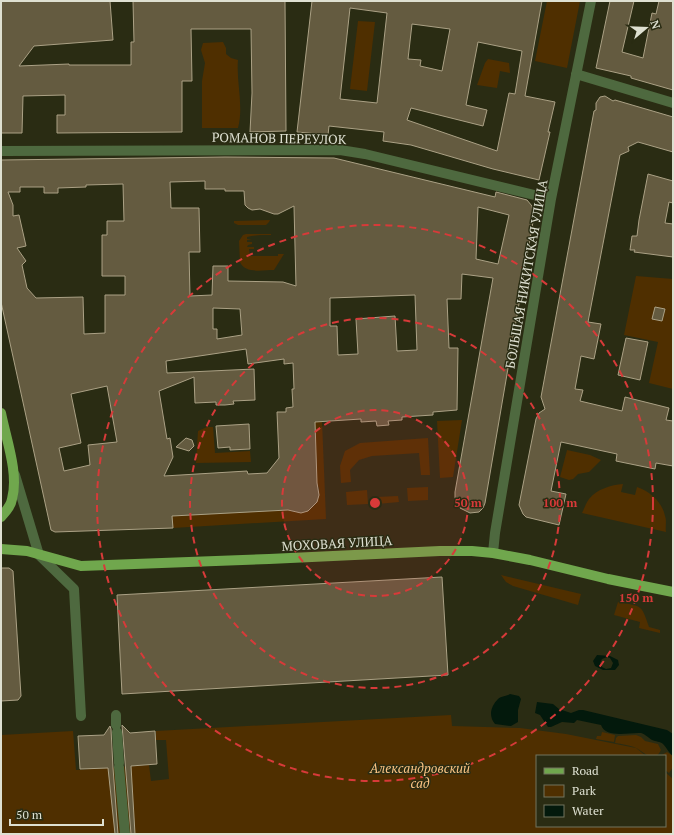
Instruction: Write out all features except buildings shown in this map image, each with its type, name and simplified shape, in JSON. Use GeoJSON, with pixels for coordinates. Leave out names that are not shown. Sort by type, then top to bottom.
{"type":"FeatureCollection","features":[{"type":"Feature","properties":{"kind":"main road"},"geometry":{"type":"LineString","coordinates":[[1,413],[12,465],[14,486],[12,499],[8,510],[1,517]]}},
{"type":"Feature","properties":{"kind":"main road","name":"МОХОВАЯ УЛИЦА"},"geometry":{"type":"LineString","coordinates":[[1,548],[27,551],[81,566],[269,560],[440,551],[472,551],[493,553],[673,592]]}},
{"type":"Feature","properties":{"kind":"street","name":"БОЛЬШАЯ НИКИТСКАЯ УЛИЦА"},"geometry":{"type":"LineString","coordinates":[[493,553],[551,199],[591,1]]}},
{"type":"Feature","properties":{"kind":"street"},"geometry":{"type":"LineString","coordinates":[[576,74],[673,103]]}},
{"type":"Feature","properties":{"kind":"street","name":"РОМАНОВ ПЕРЕУЛОК"},"geometry":{"type":"LineString","coordinates":[[1,151],[340,150],[365,154],[551,199]]}},
{"type":"Feature","properties":{"kind":"street"},"geometry":{"type":"LineString","coordinates":[[12,465],[39,555],[74,589],[81,716]]}},
{"type":"Feature","properties":{"kind":"street"},"geometry":{"type":"LineString","coordinates":[[116,724],[125,834]]}},
{"type":"Feature","properties":{"kind":"green space"},"geometry":{"type":"Polygon","coordinates":[[[547,1],[580,1],[567,68],[535,61],[547,1]]]}},
{"type":"Feature","properties":{"kind":"green space"},"geometry":{"type":"Polygon","coordinates":[[[358,21],[375,22],[367,91],[350,89],[358,21]]]}},
{"type":"Feature","properties":{"kind":"green space"},"geometry":{"type":"Polygon","coordinates":[[[223,42],[226,48],[226,54],[231,58],[238,60],[240,120],[238,128],[202,128],[202,81],[205,63],[201,50],[203,43],[223,42]]]}},
{"type":"Feature","properties":{"kind":"green space"},"geometry":{"type":"Polygon","coordinates":[[[488,59],[509,63],[510,73],[500,71],[497,88],[477,85],[485,63],[488,59]]]}},
{"type":"Feature","properties":{"kind":"green space"},"geometry":{"type":"Polygon","coordinates":[[[270,220],[266,225],[238,225],[234,223],[234,221],[270,220]]]}},
{"type":"Feature","properties":{"kind":"green space"},"geometry":{"type":"Polygon","coordinates":[[[271,234],[247,237],[247,239],[252,239],[247,240],[247,242],[252,242],[252,244],[248,245],[247,247],[254,247],[254,249],[249,249],[250,256],[278,256],[278,254],[284,254],[274,270],[250,270],[242,266],[240,262],[239,241],[243,235],[271,234]]]}},
{"type":"Feature","properties":{"kind":"green space"},"geometry":{"type":"Polygon","coordinates":[[[636,276],[673,279],[673,389],[649,383],[658,342],[624,335],[636,276]]]}},
{"type":"Feature","properties":{"kind":"green space"},"geometry":{"type":"Polygon","coordinates":[[[462,420],[453,477],[440,478],[437,421],[462,420]]]}},
{"type":"Feature","properties":{"kind":"green space"},"geometry":{"type":"Polygon","coordinates":[[[315,421],[322,421],[326,519],[173,528],[172,516],[284,510],[284,508],[290,511],[303,512],[313,507],[319,496],[319,489],[314,475],[317,474],[315,421]]]}},
{"type":"Feature","properties":{"kind":"green space"},"geometry":{"type":"Polygon","coordinates":[[[207,427],[213,427],[215,453],[250,451],[251,462],[196,463],[198,431],[207,427]]]}},
{"type":"Feature","properties":{"kind":"green space"},"geometry":{"type":"Polygon","coordinates":[[[428,438],[430,475],[421,475],[419,453],[372,456],[359,460],[350,470],[351,482],[341,483],[340,466],[345,451],[360,443],[428,438]]]}},
{"type":"Feature","properties":{"kind":"green space"},"geometry":{"type":"Polygon","coordinates":[[[567,450],[590,455],[601,460],[589,472],[578,474],[573,479],[569,480],[560,477],[567,450]]]}},
{"type":"Feature","properties":{"kind":"green space"},"geometry":{"type":"Polygon","coordinates":[[[623,484],[621,492],[635,495],[637,487],[647,492],[659,502],[664,511],[666,532],[582,513],[589,499],[600,490],[614,485],[623,484]]]}},
{"type":"Feature","properties":{"kind":"green space"},"geometry":{"type":"Polygon","coordinates":[[[428,487],[428,500],[408,501],[407,488],[428,487]]]}},
{"type":"Feature","properties":{"kind":"green space"},"geometry":{"type":"Polygon","coordinates":[[[367,490],[368,504],[347,505],[346,492],[367,490]]]}},
{"type":"Feature","properties":{"kind":"green space"},"geometry":{"type":"Polygon","coordinates":[[[398,496],[399,502],[377,504],[377,497],[398,496]]]}},
{"type":"Feature","properties":{"kind":"green space"},"geometry":{"type":"Polygon","coordinates":[[[501,575],[581,594],[578,605],[513,586],[506,582],[501,575]]]}},
{"type":"Feature","properties":{"kind":"green space"},"geometry":{"type":"Polygon","coordinates":[[[618,602],[640,607],[649,627],[660,630],[660,633],[639,628],[640,622],[614,615],[618,602]]]}},
{"type":"Feature","properties":{"kind":"green space","name":"Александровский сад"},"geometry":{"type":"Polygon","coordinates":[[[451,715],[452,726],[520,728],[566,734],[636,748],[645,755],[536,755],[536,827],[666,827],[666,773],[673,779],[673,834],[1,834],[1,735],[73,731],[76,770],[149,765],[151,781],[169,779],[166,740],[156,740],[156,731],[451,715]]]}},
{"type":"Feature","properties":{"kind":"green space"},"geometry":{"type":"Polygon","coordinates":[[[602,732],[615,735],[614,742],[596,739],[597,736],[601,736],[602,732]]]}},
{"type":"Feature","properties":{"kind":"green space"},"geometry":{"type":"Polygon","coordinates":[[[636,735],[645,741],[658,744],[661,750],[658,755],[646,755],[634,747],[615,743],[618,736],[636,735]]]}},
{"type":"Feature","properties":{"kind":"green space"},"geometry":{"type":"Polygon","coordinates":[[[667,752],[673,756],[673,767],[669,773],[666,771],[666,755],[662,755],[667,752]]]}},
{"type":"Feature","properties":{"kind":"water"},"geometry":{"type":"Polygon","coordinates":[[[597,655],[610,656],[618,660],[619,665],[615,670],[603,670],[595,666],[593,661],[597,655]],[[607,657],[602,659],[600,663],[602,667],[606,669],[611,668],[613,663],[610,658],[607,657]]]}},
{"type":"Feature","properties":{"kind":"water"},"geometry":{"type":"Polygon","coordinates":[[[510,694],[519,696],[521,699],[518,710],[518,722],[511,726],[495,724],[491,714],[494,705],[499,698],[510,694]]]}},
{"type":"Feature","properties":{"kind":"water"},"geometry":{"type":"Polygon","coordinates":[[[537,702],[553,704],[559,709],[571,713],[583,710],[667,730],[673,734],[673,756],[662,743],[652,740],[641,733],[619,734],[608,732],[601,725],[577,720],[574,723],[562,722],[548,727],[540,715],[535,713],[537,702]]]}}]}
